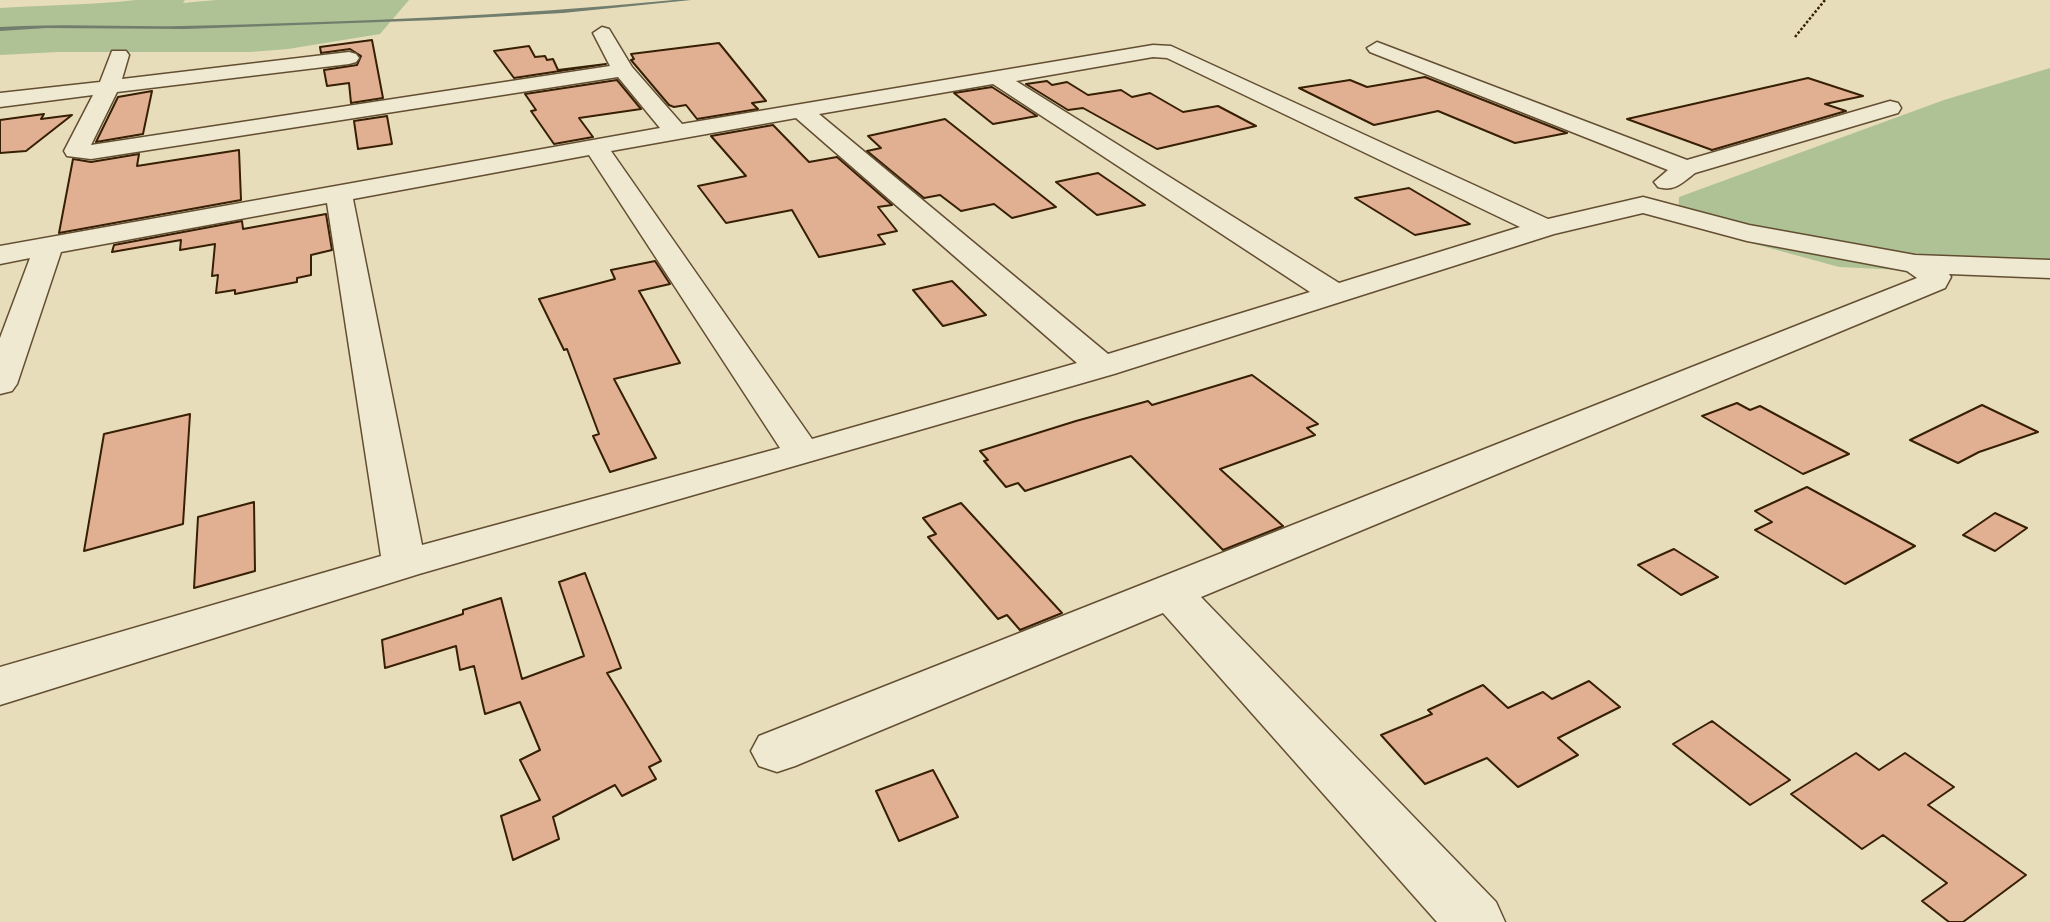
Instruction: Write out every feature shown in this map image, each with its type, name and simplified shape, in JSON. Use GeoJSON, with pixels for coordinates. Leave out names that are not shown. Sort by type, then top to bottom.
{"type":"FeatureCollection","features":[{"type":"Feature","properties":{"kind":"street"},"geometry":{"type":"LineString","coordinates":[[602,33],[623,71],[676,132]]}},
{"type":"Feature","properties":{"kind":"street"},"geometry":{"type":"LineString","coordinates":[[1377,48],[1686,168]]}},
{"type":"Feature","properties":{"kind":"street"},"geometry":{"type":"LineString","coordinates":[[0,255],[595,146],[1153,51],[1171,52],[1545,228]]}},
{"type":"Feature","properties":{"kind":"street"},"geometry":{"type":"LineString","coordinates":[[119,55],[108,88],[76,151],[91,152],[436,97],[623,71]]}},
{"type":"Feature","properties":{"kind":"street"},"geometry":{"type":"LineString","coordinates":[[0,100],[349,58]]}},
{"type":"Feature","properties":{"kind":"street"},"geometry":{"type":"LineString","coordinates":[[996,77],[1335,294]]}},
{"type":"Feature","properties":{"kind":"street"},"geometry":{"type":"LineString","coordinates":[[1643,205],[1686,168],[1890,108]]}},
{"type":"Feature","properties":{"kind":"street"},"geometry":{"type":"LineString","coordinates":[[800,110],[1102,367]]}},
{"type":"Feature","properties":{"kind":"street"},"geometry":{"type":"LineString","coordinates":[[595,146],[803,454]]}},
{"type":"Feature","properties":{"kind":"street"},"geometry":{"type":"LineString","coordinates":[[339,193],[404,564]]}},
{"type":"Feature","properties":{"kind":"street"},"geometry":{"type":"LineString","coordinates":[[0,686],[404,564],[803,454],[1102,367],[1545,228],[1643,205],[1747,233],[1915,264],[2050,269]]}},
{"type":"Feature","properties":{"kind":"street"},"geometry":{"type":"LineString","coordinates":[[0,384],[49,246]]}},
{"type":"Feature","properties":{"kind":"street"},"geometry":{"type":"LineString","coordinates":[[777,751],[1934,282],[1936,277],[1915,264]]}},
{"type":"Feature","properties":{"kind":"street"},"geometry":{"type":"LineString","coordinates":[[1170,592],[1475,922]]}},
{"type":"Feature","properties":{"kind":"path"},"geometry":{"type":"LineString","coordinates":[[1795,37],[1825,0]]}},
{"type":"Feature","properties":{"kind":"green space"},"geometry":{"type":"Polygon","coordinates":[[[136,0],[185,0],[183,3],[216,0],[409,0],[380,34],[288,49],[250,52],[58,52],[0,55],[0,8],[136,0]]]}},
{"type":"Feature","properties":{"kind":"green space"},"geometry":{"type":"Polygon","coordinates":[[[2050,68],[2050,277],[1839,267],[1678,223],[1679,197],[1944,100],[2050,68]]]}},
{"type":"Feature","properties":{"kind":"building"},"geometry":{"type":"Polygon","coordinates":[[[372,40],[383,98],[351,103],[349,83],[327,86],[324,70],[357,65],[361,56],[350,49],[321,53],[320,47],[372,40]]]}},
{"type":"Feature","properties":{"kind":"building"},"geometry":{"type":"Polygon","coordinates":[[[719,43],[766,101],[752,103],[758,109],[697,119],[686,105],[669,105],[631,60],[634,59],[631,54],[719,43]]]}},
{"type":"Feature","properties":{"kind":"building"},"geometry":{"type":"Polygon","coordinates":[[[529,46],[535,57],[553,59],[558,70],[606,64],[514,78],[494,51],[529,46]]]}},
{"type":"Feature","properties":{"kind":"building"},"geometry":{"type":"Polygon","coordinates":[[[1425,77],[1567,133],[1515,143],[1438,111],[1374,125],[1299,88],[1350,80],[1367,87],[1425,77]]]}},
{"type":"Feature","properties":{"kind":"building"},"geometry":{"type":"Polygon","coordinates":[[[1808,78],[1863,96],[1825,104],[1846,111],[1712,150],[1627,119],[1808,78]]]}},
{"type":"Feature","properties":{"kind":"building"},"geometry":{"type":"Polygon","coordinates":[[[617,80],[641,109],[579,118],[593,137],[554,144],[531,111],[536,110],[525,94],[617,80]]]}},
{"type":"Feature","properties":{"kind":"building"},"geometry":{"type":"Polygon","coordinates":[[[1047,81],[1052,85],[1067,82],[1088,95],[1121,90],[1132,97],[1150,93],[1183,112],[1218,106],[1256,126],[1157,149],[1083,108],[1068,110],[1026,84],[1047,81]]]}},
{"type":"Feature","properties":{"kind":"building"},"geometry":{"type":"Polygon","coordinates":[[[992,87],[1037,116],[993,124],[954,93],[992,87]]]}},
{"type":"Feature","properties":{"kind":"building"},"geometry":{"type":"Polygon","coordinates":[[[152,91],[143,134],[96,142],[118,97],[152,91]]]}},
{"type":"Feature","properties":{"kind":"building"},"geometry":{"type":"Polygon","coordinates":[[[44,114],[41,119],[72,115],[26,151],[0,153],[0,120],[44,114]]]}},
{"type":"Feature","properties":{"kind":"building"},"geometry":{"type":"Polygon","coordinates":[[[387,116],[392,144],[358,149],[354,121],[387,116]]]}},
{"type":"Feature","properties":{"kind":"building"},"geometry":{"type":"Polygon","coordinates":[[[945,119],[1056,207],[1012,218],[994,204],[961,211],[940,195],[924,198],[867,151],[881,148],[868,136],[945,119]]]}},
{"type":"Feature","properties":{"kind":"building"},"geometry":{"type":"Polygon","coordinates":[[[773,125],[809,162],[837,157],[892,205],[878,207],[897,231],[878,235],[885,244],[819,257],[792,210],[726,223],[698,186],[746,176],[711,136],[773,125]]]}},
{"type":"Feature","properties":{"kind":"building"},"geometry":{"type":"Polygon","coordinates":[[[239,150],[241,200],[59,233],[73,159],[91,162],[139,154],[137,166],[239,150]]]}},
{"type":"Feature","properties":{"kind":"building"},"geometry":{"type":"Polygon","coordinates":[[[1098,173],[1145,205],[1097,215],[1056,182],[1098,173]]]}},
{"type":"Feature","properties":{"kind":"building"},"geometry":{"type":"Polygon","coordinates":[[[1409,188],[1470,224],[1415,235],[1355,198],[1409,188]]]}},
{"type":"Feature","properties":{"kind":"building"},"geometry":{"type":"Polygon","coordinates":[[[326,214],[332,250],[311,255],[311,275],[297,278],[297,282],[235,294],[235,290],[216,293],[218,275],[212,276],[215,244],[180,250],[181,240],[112,252],[114,245],[242,221],[243,229],[326,214]]]}},
{"type":"Feature","properties":{"kind":"building"},"geometry":{"type":"Polygon","coordinates":[[[655,261],[670,284],[639,291],[680,363],[614,379],[656,458],[610,472],[593,436],[599,434],[567,349],[564,350],[539,299],[615,279],[611,270],[655,261]]]}},
{"type":"Feature","properties":{"kind":"building"},"geometry":{"type":"Polygon","coordinates":[[[952,281],[986,315],[943,326],[913,290],[952,281]]]}},
{"type":"Feature","properties":{"kind":"building"},"geometry":{"type":"Polygon","coordinates":[[[1252,375],[1318,424],[1307,428],[1315,435],[1220,469],[1283,526],[1223,550],[1131,456],[1025,491],[1018,483],[1006,487],[984,461],[988,460],[980,451],[1076,421],[1148,401],[1152,405],[1252,375]]]}},
{"type":"Feature","properties":{"kind":"building"},"geometry":{"type":"Polygon","coordinates":[[[1737,403],[1750,410],[1760,406],[1849,454],[1803,474],[1702,416],[1737,403]]]}},
{"type":"Feature","properties":{"kind":"building"},"geometry":{"type":"Polygon","coordinates":[[[1982,405],[2038,432],[1979,452],[1958,463],[1910,440],[1982,405]]]}},
{"type":"Feature","properties":{"kind":"building"},"geometry":{"type":"Polygon","coordinates":[[[190,414],[183,524],[84,551],[104,434],[190,414]]]}},
{"type":"Feature","properties":{"kind":"building"},"geometry":{"type":"Polygon","coordinates":[[[1807,487],[1915,546],[1845,584],[1755,530],[1772,522],[1755,511],[1807,487]]]}},
{"type":"Feature","properties":{"kind":"building"},"geometry":{"type":"Polygon","coordinates":[[[254,502],[255,571],[194,588],[198,517],[254,502]]]}},
{"type":"Feature","properties":{"kind":"building"},"geometry":{"type":"Polygon","coordinates":[[[961,503],[1062,613],[1020,630],[1007,615],[998,619],[928,537],[936,534],[923,518],[961,503]]]}},
{"type":"Feature","properties":{"kind":"building"},"geometry":{"type":"Polygon","coordinates":[[[1995,513],[2027,528],[1995,551],[1963,535],[1995,513]]]}},
{"type":"Feature","properties":{"kind":"building"},"geometry":{"type":"Polygon","coordinates":[[[1674,549],[1718,577],[1681,595],[1638,565],[1674,549]]]}},
{"type":"Feature","properties":{"kind":"building"},"geometry":{"type":"Polygon","coordinates":[[[585,573],[621,668],[607,673],[661,761],[649,767],[656,779],[622,796],[615,785],[553,817],[559,839],[513,860],[501,816],[540,800],[520,760],[540,750],[520,702],[485,714],[474,666],[460,670],[456,646],[385,668],[382,640],[463,614],[463,610],[501,598],[522,679],[584,656],[559,582],[585,573]]]}},
{"type":"Feature","properties":{"kind":"building"},"geometry":{"type":"Polygon","coordinates":[[[1589,681],[1620,707],[1558,738],[1578,755],[1518,787],[1487,758],[1425,784],[1381,735],[1432,714],[1428,710],[1483,685],[1508,708],[1543,692],[1552,699],[1589,681]]]}},
{"type":"Feature","properties":{"kind":"building"},"geometry":{"type":"Polygon","coordinates":[[[1712,721],[1790,780],[1750,805],[1673,744],[1712,721]]]}},
{"type":"Feature","properties":{"kind":"building"},"geometry":{"type":"Polygon","coordinates":[[[1856,753],[1879,770],[1905,753],[1954,787],[1928,805],[2026,875],[1963,922],[1949,922],[1922,901],[1947,883],[1883,835],[1862,849],[1791,794],[1856,753]]]}},
{"type":"Feature","properties":{"kind":"building"},"geometry":{"type":"Polygon","coordinates":[[[933,770],[958,817],[899,841],[876,791],[933,770]]]}},
{"type":"Feature","properties":{"kind":"waterway"},"geometry":{"type":"LineString","coordinates":[[0,29],[374,21],[563,11],[689,0]]}}]}
